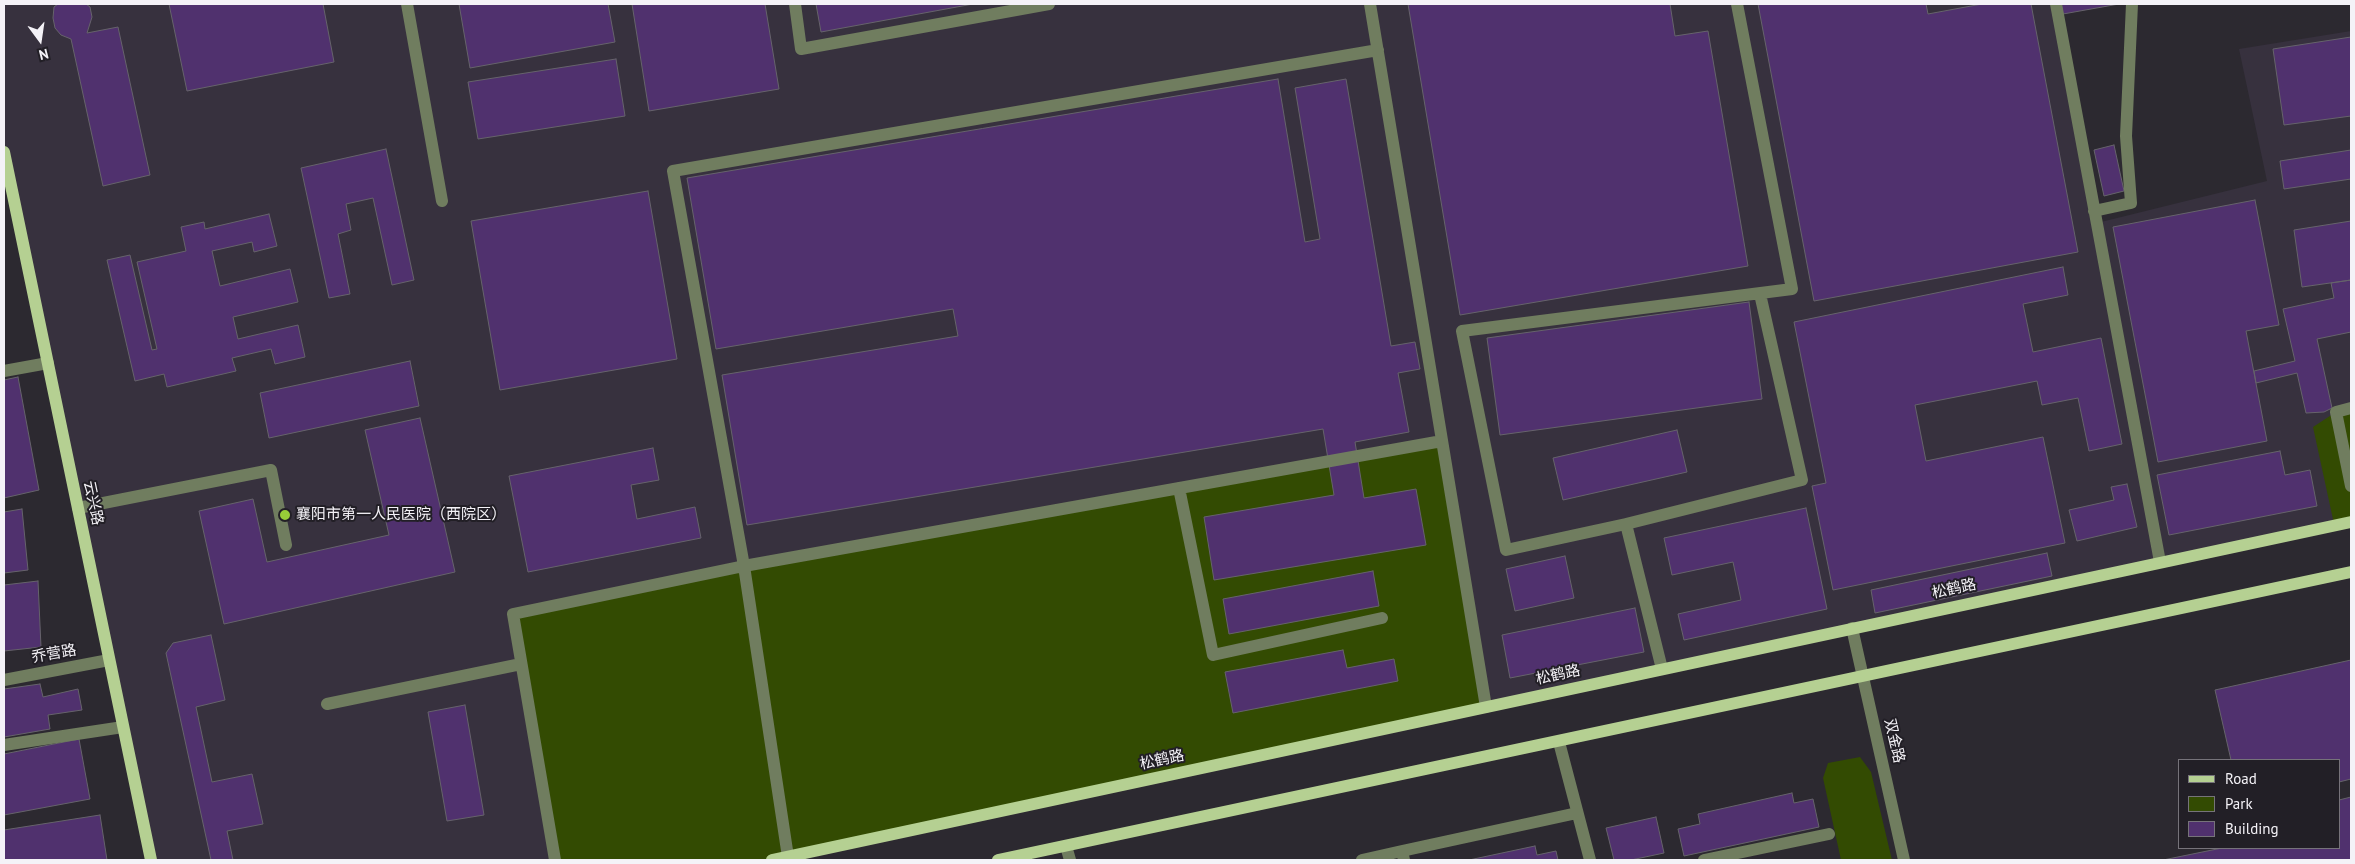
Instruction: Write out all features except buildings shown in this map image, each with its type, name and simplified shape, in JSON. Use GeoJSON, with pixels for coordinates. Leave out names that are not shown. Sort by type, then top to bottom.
{"type":"FeatureCollection","features":[{"type":"Feature","properties":{"kind":"main road","name":"云兴路"},"geometry":{"type":"LineString","coordinates":[[4,152],[151,860]]}},
{"type":"Feature","properties":{"kind":"main road","name":"松鹤路"},"geometry":{"type":"LineString","coordinates":[[772,860],[2351,522]]}},
{"type":"Feature","properties":{"kind":"main road"},"geometry":{"type":"LineString","coordinates":[[998,860],[1863,678],[2351,572]]}},
{"type":"Feature","properties":{"kind":"street"},"geometry":{"type":"LineString","coordinates":[[407,4],[442,201]]}},
{"type":"Feature","properties":{"kind":"street"},"geometry":{"type":"LineString","coordinates":[[795,4],[801,49],[1050,4]]}},
{"type":"Feature","properties":{"kind":"street"},"geometry":{"type":"LineString","coordinates":[[1370,4],[1486,707]]}},
{"type":"Feature","properties":{"kind":"street"},"geometry":{"type":"LineString","coordinates":[[1737,4],[1792,289],[1462,331],[1506,550],[1626,524],[1802,480],[1760,294]]}},
{"type":"Feature","properties":{"kind":"street"},"geometry":{"type":"LineString","coordinates":[[2056,4],[2160,562]]}},
{"type":"Feature","properties":{"kind":"street"},"geometry":{"type":"LineString","coordinates":[[2094,211],[2131,203],[2126,136],[2132,4]]}},
{"type":"Feature","properties":{"kind":"street"},"geometry":{"type":"LineString","coordinates":[[788,857],[744,566],[673,171],[1378,50]]}},
{"type":"Feature","properties":{"kind":"street"},"geometry":{"type":"LineString","coordinates":[[4,371],[48,363]]}},
{"type":"Feature","properties":{"kind":"street"},"geometry":{"type":"LineString","coordinates":[[2351,408],[2336,412],[2351,486]]}},
{"type":"Feature","properties":{"kind":"street"},"geometry":{"type":"LineString","coordinates":[[555,860],[513,614],[744,566],[1442,441]]}},
{"type":"Feature","properties":{"kind":"street"},"geometry":{"type":"LineString","coordinates":[[78,508],[271,470],[286,545]]}},
{"type":"Feature","properties":{"kind":"street"},"geometry":{"type":"LineString","coordinates":[[1178,488],[1213,655],[1382,618]]}},
{"type":"Feature","properties":{"kind":"street"},"geometry":{"type":"LineString","coordinates":[[1626,524],[1662,669]]}},
{"type":"Feature","properties":{"kind":"street","name":"双金路"},"geometry":{"type":"LineString","coordinates":[[1852,628],[1904,860]]}},
{"type":"Feature","properties":{"kind":"street","name":"乔营路"},"geometry":{"type":"LineString","coordinates":[[4,680],[109,660]]}},
{"type":"Feature","properties":{"kind":"street"},"geometry":{"type":"LineString","coordinates":[[327,704],[521,664]]}},
{"type":"Feature","properties":{"kind":"street"},"geometry":{"type":"LineString","coordinates":[[4,745],[123,727]]}},
{"type":"Feature","properties":{"kind":"street"},"geometry":{"type":"LineString","coordinates":[[1559,742],[1590,860]]}},
{"type":"Feature","properties":{"kind":"street"},"geometry":{"type":"LineString","coordinates":[[1362,860],[1403,856],[1577,813]]}},
{"type":"Feature","properties":{"kind":"street"},"geometry":{"type":"LineString","coordinates":[[1704,860],[1829,834]]}},
{"type":"Feature","properties":{"kind":"street"},"geometry":{"type":"LineString","coordinates":[[1066,846],[1070,860]]}},
{"type":"Feature","properties":{"kind":"shaded area"},"geometry":{"type":"Polygon","coordinates":[[[4,4],[2056,4],[2097,223],[2267,181],[2239,49],[2351,31],[2351,522],[772,860],[151,860],[4,152],[4,4]]]}},
{"type":"Feature","properties":{"kind":"green space"},"geometry":{"type":"Polygon","coordinates":[[[2351,408],[2351,522],[2334,524],[2313,427],[2336,412],[2351,408]]]}},
{"type":"Feature","properties":{"kind":"green space"},"geometry":{"type":"Polygon","coordinates":[[[1442,441],[1486,707],[772,860],[555,860],[513,614],[1442,441]]]}},
{"type":"Feature","properties":{"kind":"green space"},"geometry":{"type":"Polygon","coordinates":[[[1860,757],[1871,772],[1892,860],[1841,860],[1823,778],[1828,763],[1860,757]]]}},
{"type":"Feature","properties":{"kind":"place","name":"襄阳市第一人民医院（西院区）"},"geometry":{"type":"Point","coordinates":[285,515]}}]}
